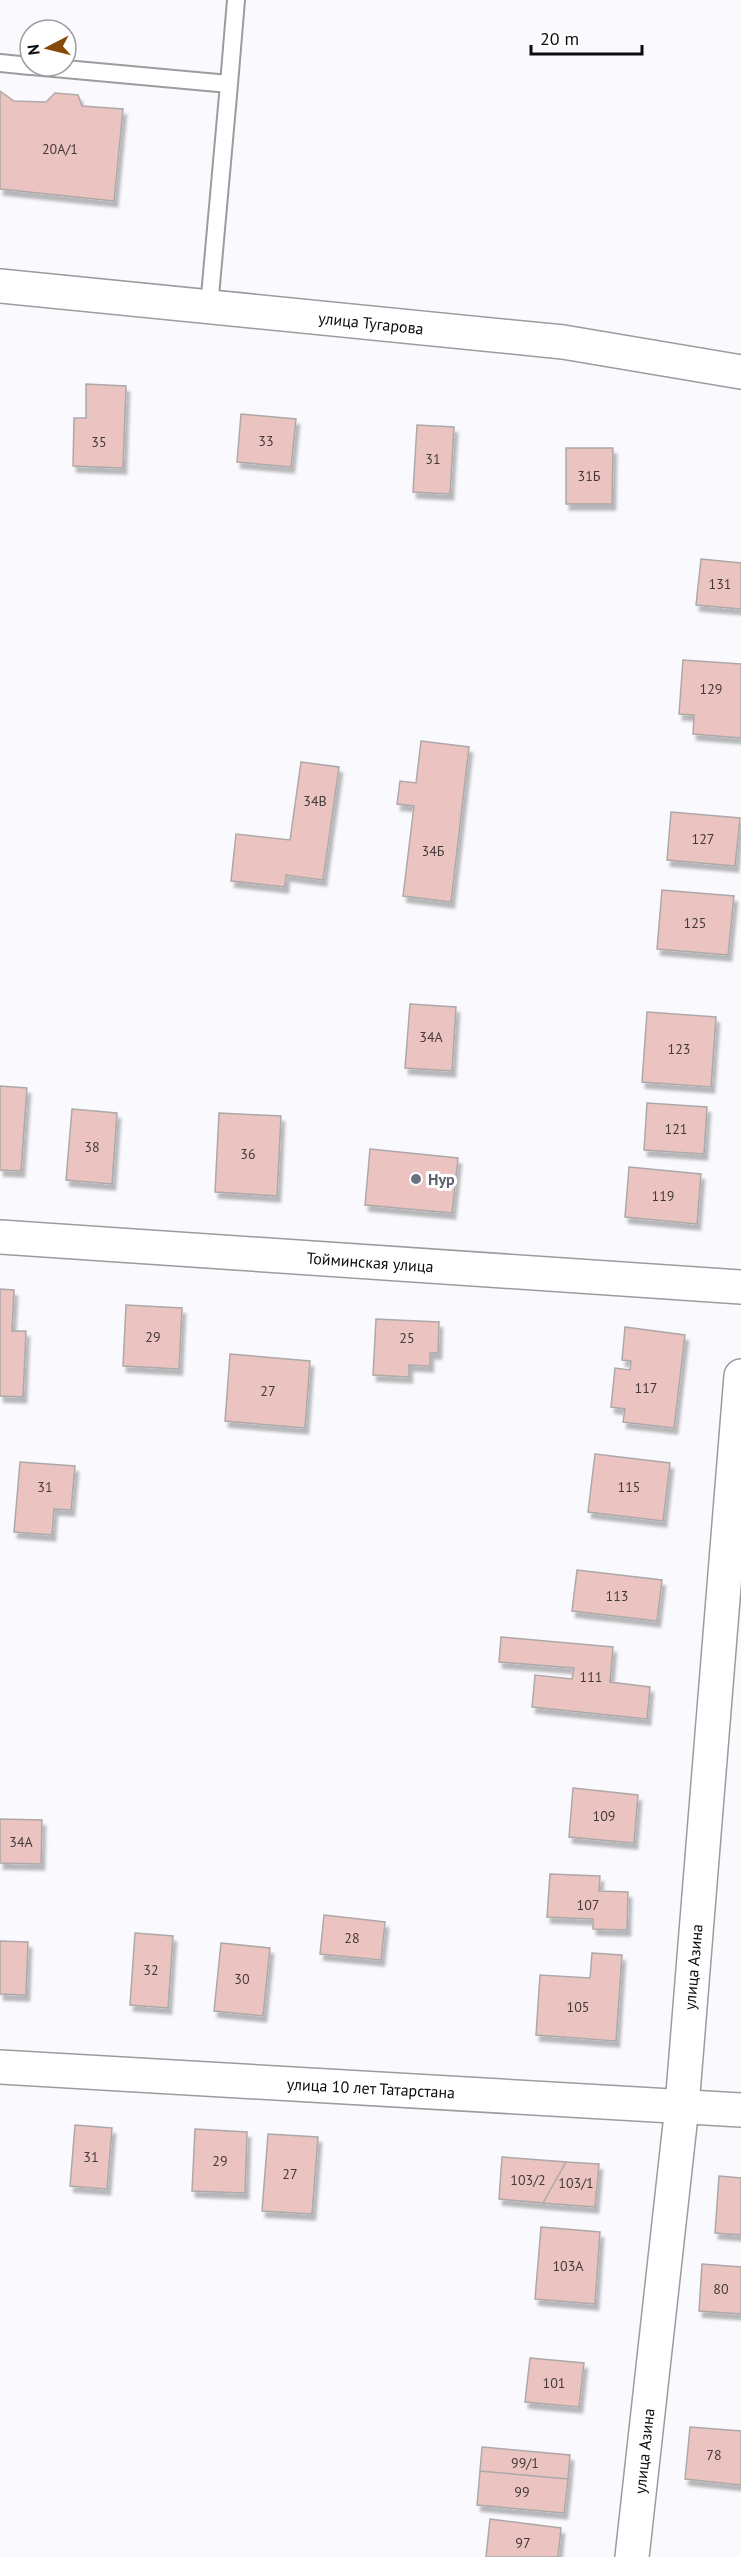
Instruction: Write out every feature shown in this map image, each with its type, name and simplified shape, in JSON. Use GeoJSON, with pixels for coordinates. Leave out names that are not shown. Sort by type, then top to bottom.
{"type":"FeatureCollection","features":[{"type":"Feature","properties":{"kind":"street","name":"улица Тугарова"},"geometry":{"type":"LineString","coordinates":[[0,286],[563,342],[741,372]]}},
{"type":"Feature","properties":{"kind":"street","name":"Тойминская улица"},"geometry":{"type":"LineString","coordinates":[[0,1237],[741,1287]]}},
{"type":"Feature","properties":{"kind":"street","name":"улица Азина"},"geometry":{"type":"LineString","coordinates":[[632,2557],[681,2106],[741,1376]]}},
{"type":"Feature","properties":{"kind":"street","name":"улица 10 лет Татарстана"},"geometry":{"type":"LineString","coordinates":[[0,2067],[741,2110]]}},
{"type":"Feature","properties":{"kind":"lane"},"geometry":{"type":"LineString","coordinates":[[209,307],[236,0]]}},
{"type":"Feature","properties":{"kind":"lane"},"geometry":{"type":"LineString","coordinates":[[0,63],[18,65]]}},
{"type":"Feature","properties":{"kind":"lane"},"geometry":{"type":"LineString","coordinates":[[78,70],[229,84]]}},
{"type":"Feature","properties":{"kind":"building"},"geometry":{"type":"Polygon","coordinates":[[[0,91],[14,101],[46,102],[55,93],[78,95],[82,106],[123,109],[114,201],[0,189],[0,91]]]}},
{"type":"Feature","properties":{"kind":"building"},"geometry":{"type":"Polygon","coordinates":[[[86,384],[126,386],[123,468],[73,466],[74,418],[86,418],[86,384]]]}},
{"type":"Feature","properties":{"kind":"building"},"geometry":{"type":"Polygon","coordinates":[[[241,414],[296,419],[291,467],[237,462],[241,414]]]}},
{"type":"Feature","properties":{"kind":"building"},"geometry":{"type":"Polygon","coordinates":[[[417,425],[454,427],[450,494],[413,492],[417,425]]]}},
{"type":"Feature","properties":{"kind":"building"},"geometry":{"type":"Polygon","coordinates":[[[566,448],[613,448],[612,504],[566,504],[566,448]]]}},
{"type":"Feature","properties":{"kind":"building"},"geometry":{"type":"Polygon","coordinates":[[[701,559],[741,563],[741,609],[696,605],[701,559]]]}},
{"type":"Feature","properties":{"kind":"building"},"geometry":{"type":"Polygon","coordinates":[[[683,660],[741,664],[741,738],[693,734],[694,715],[679,714],[683,660]]]}},
{"type":"Feature","properties":{"kind":"building"},"geometry":{"type":"Polygon","coordinates":[[[421,741],[469,747],[451,902],[403,896],[414,806],[397,804],[400,781],[416,783],[421,741]]]}},
{"type":"Feature","properties":{"kind":"building"},"geometry":{"type":"Polygon","coordinates":[[[301,762],[339,767],[323,880],[286,875],[285,887],[231,881],[236,834],[290,840],[301,762]]]}},
{"type":"Feature","properties":{"kind":"building"},"geometry":{"type":"Polygon","coordinates":[[[671,812],[740,818],[735,866],[667,860],[671,812]]]}},
{"type":"Feature","properties":{"kind":"building"},"geometry":{"type":"Polygon","coordinates":[[[662,890],[734,896],[728,955],[657,949],[662,890]]]}},
{"type":"Feature","properties":{"kind":"building"},"geometry":{"type":"Polygon","coordinates":[[[410,1004],[456,1007],[452,1071],[405,1068],[410,1004]]]}},
{"type":"Feature","properties":{"kind":"building"},"geometry":{"type":"Polygon","coordinates":[[[647,1012],[716,1017],[711,1087],[642,1082],[647,1012]]]}},
{"type":"Feature","properties":{"kind":"building"},"geometry":{"type":"Polygon","coordinates":[[[0,1086],[27,1088],[21,1171],[0,1170],[0,1086]]]}},
{"type":"Feature","properties":{"kind":"building"},"geometry":{"type":"Polygon","coordinates":[[[647,1103],[707,1107],[704,1154],[644,1150],[647,1103]]]}},
{"type":"Feature","properties":{"kind":"building"},"geometry":{"type":"Polygon","coordinates":[[[72,1109],[117,1113],[112,1184],[66,1180],[72,1109]]]}},
{"type":"Feature","properties":{"kind":"building"},"geometry":{"type":"Polygon","coordinates":[[[219,1113],[281,1116],[277,1196],[215,1192],[219,1113]]]}},
{"type":"Feature","properties":{"kind":"building"},"geometry":{"type":"Polygon","coordinates":[[[370,1149],[458,1158],[452,1213],[365,1205],[370,1149]]]}},
{"type":"Feature","properties":{"kind":"building"},"geometry":{"type":"Polygon","coordinates":[[[629,1167],[701,1174],[697,1224],[625,1217],[629,1167]]]}},
{"type":"Feature","properties":{"kind":"building"},"geometry":{"type":"Polygon","coordinates":[[[0,1289],[14,1290],[12,1331],[26,1331],[23,1397],[0,1396],[0,1289]]]}},
{"type":"Feature","properties":{"kind":"building"},"geometry":{"type":"Polygon","coordinates":[[[126,1305],[182,1308],[179,1369],[123,1366],[126,1305]]]}},
{"type":"Feature","properties":{"kind":"building"},"geometry":{"type":"Polygon","coordinates":[[[376,1319],[439,1322],[438,1353],[430,1353],[430,1366],[409,1365],[409,1377],[373,1375],[376,1319]]]}},
{"type":"Feature","properties":{"kind":"building"},"geometry":{"type":"Polygon","coordinates":[[[625,1327],[685,1335],[674,1428],[623,1422],[625,1409],[611,1407],[615,1368],[630,1370],[631,1361],[622,1360],[625,1327]]]}},
{"type":"Feature","properties":{"kind":"building"},"geometry":{"type":"Polygon","coordinates":[[[230,1354],[310,1361],[305,1428],[225,1421],[230,1354]]]}},
{"type":"Feature","properties":{"kind":"building"},"geometry":{"type":"Polygon","coordinates":[[[595,1454],[670,1463],[663,1521],[588,1512],[595,1454]]]}},
{"type":"Feature","properties":{"kind":"building"},"geometry":{"type":"Polygon","coordinates":[[[20,1462],[75,1466],[71,1510],[54,1509],[52,1535],[14,1532],[20,1462]]]}},
{"type":"Feature","properties":{"kind":"building"},"geometry":{"type":"Polygon","coordinates":[[[577,1570],[662,1580],[657,1621],[572,1611],[577,1570]]]}},
{"type":"Feature","properties":{"kind":"building"},"geometry":{"type":"Polygon","coordinates":[[[501,1637],[613,1647],[610,1682],[650,1687],[647,1719],[532,1707],[535,1675],[572,1679],[574,1668],[499,1662],[501,1637]]]}},
{"type":"Feature","properties":{"kind":"building"},"geometry":{"type":"Polygon","coordinates":[[[573,1788],[638,1795],[634,1843],[569,1837],[573,1788]]]}},
{"type":"Feature","properties":{"kind":"building"},"geometry":{"type":"Polygon","coordinates":[[[0,1819],[42,1820],[41,1864],[0,1863],[0,1819]]]}},
{"type":"Feature","properties":{"kind":"building"},"geometry":{"type":"Polygon","coordinates":[[[550,1874],[600,1876],[599,1891],[628,1892],[627,1930],[593,1929],[593,1919],[547,1917],[550,1874]]]}},
{"type":"Feature","properties":{"kind":"building"},"geometry":{"type":"Polygon","coordinates":[[[324,1915],[385,1922],[381,1960],[320,1954],[324,1915]]]}},
{"type":"Feature","properties":{"kind":"building"},"geometry":{"type":"Polygon","coordinates":[[[135,1933],[173,1936],[168,2008],[130,2005],[135,1933]]]}},
{"type":"Feature","properties":{"kind":"building"},"geometry":{"type":"Polygon","coordinates":[[[0,1941],[28,1942],[26,1995],[0,1994],[0,1941]]]}},
{"type":"Feature","properties":{"kind":"building"},"geometry":{"type":"Polygon","coordinates":[[[221,1943],[270,1948],[263,2016],[214,2011],[221,1943]]]}},
{"type":"Feature","properties":{"kind":"building"},"geometry":{"type":"Polygon","coordinates":[[[592,1953],[622,1955],[616,2041],[536,2035],[540,1975],[590,1978],[592,1953]]]}},
{"type":"Feature","properties":{"kind":"building"},"geometry":{"type":"Polygon","coordinates":[[[75,2125],[112,2128],[107,2189],[70,2186],[75,2125]]]}},
{"type":"Feature","properties":{"kind":"building"},"geometry":{"type":"Polygon","coordinates":[[[195,2129],[247,2132],[245,2193],[192,2191],[195,2129]]]}},
{"type":"Feature","properties":{"kind":"building"},"geometry":{"type":"Polygon","coordinates":[[[268,2134],[318,2137],[312,2214],[262,2211],[268,2134]]]}},
{"type":"Feature","properties":{"kind":"building"},"geometry":{"type":"Polygon","coordinates":[[[502,2157],[566,2162],[543,2203],[499,2199],[502,2157]]]}},
{"type":"Feature","properties":{"kind":"building"},"geometry":{"type":"Polygon","coordinates":[[[566,2162],[599,2164],[595,2207],[543,2203],[566,2162]]]}},
{"type":"Feature","properties":{"kind":"building"},"geometry":{"type":"Polygon","coordinates":[[[719,2176],[741,2178],[741,2235],[715,2233],[719,2176]]]}},
{"type":"Feature","properties":{"kind":"building"},"geometry":{"type":"Polygon","coordinates":[[[541,2227],[600,2232],[595,2304],[535,2299],[541,2227]]]}},
{"type":"Feature","properties":{"kind":"building"},"geometry":{"type":"Polygon","coordinates":[[[702,2264],[741,2267],[741,2314],[699,2311],[702,2264]]]}},
{"type":"Feature","properties":{"kind":"building"},"geometry":{"type":"Polygon","coordinates":[[[530,2358],[584,2363],[579,2407],[525,2402],[530,2358]]]}},
{"type":"Feature","properties":{"kind":"building"},"geometry":{"type":"Polygon","coordinates":[[[690,2427],[741,2431],[741,2485],[685,2479],[690,2427]]]}},
{"type":"Feature","properties":{"kind":"building"},"geometry":{"type":"Polygon","coordinates":[[[482,2447],[570,2455],[568,2479],[480,2471],[482,2447]]]}},
{"type":"Feature","properties":{"kind":"building"},"geometry":{"type":"Polygon","coordinates":[[[480,2471],[568,2479],[564,2513],[477,2505],[480,2471]]]}},
{"type":"Feature","properties":{"kind":"building"},"geometry":{"type":"Polygon","coordinates":[[[490,2519],[561,2528],[558,2557],[486,2557],[490,2519]]]}},
{"type":"Feature","properties":{"kind":"place","name":"Нур"},"geometry":{"type":"Point","coordinates":[416,1179]}}]}
